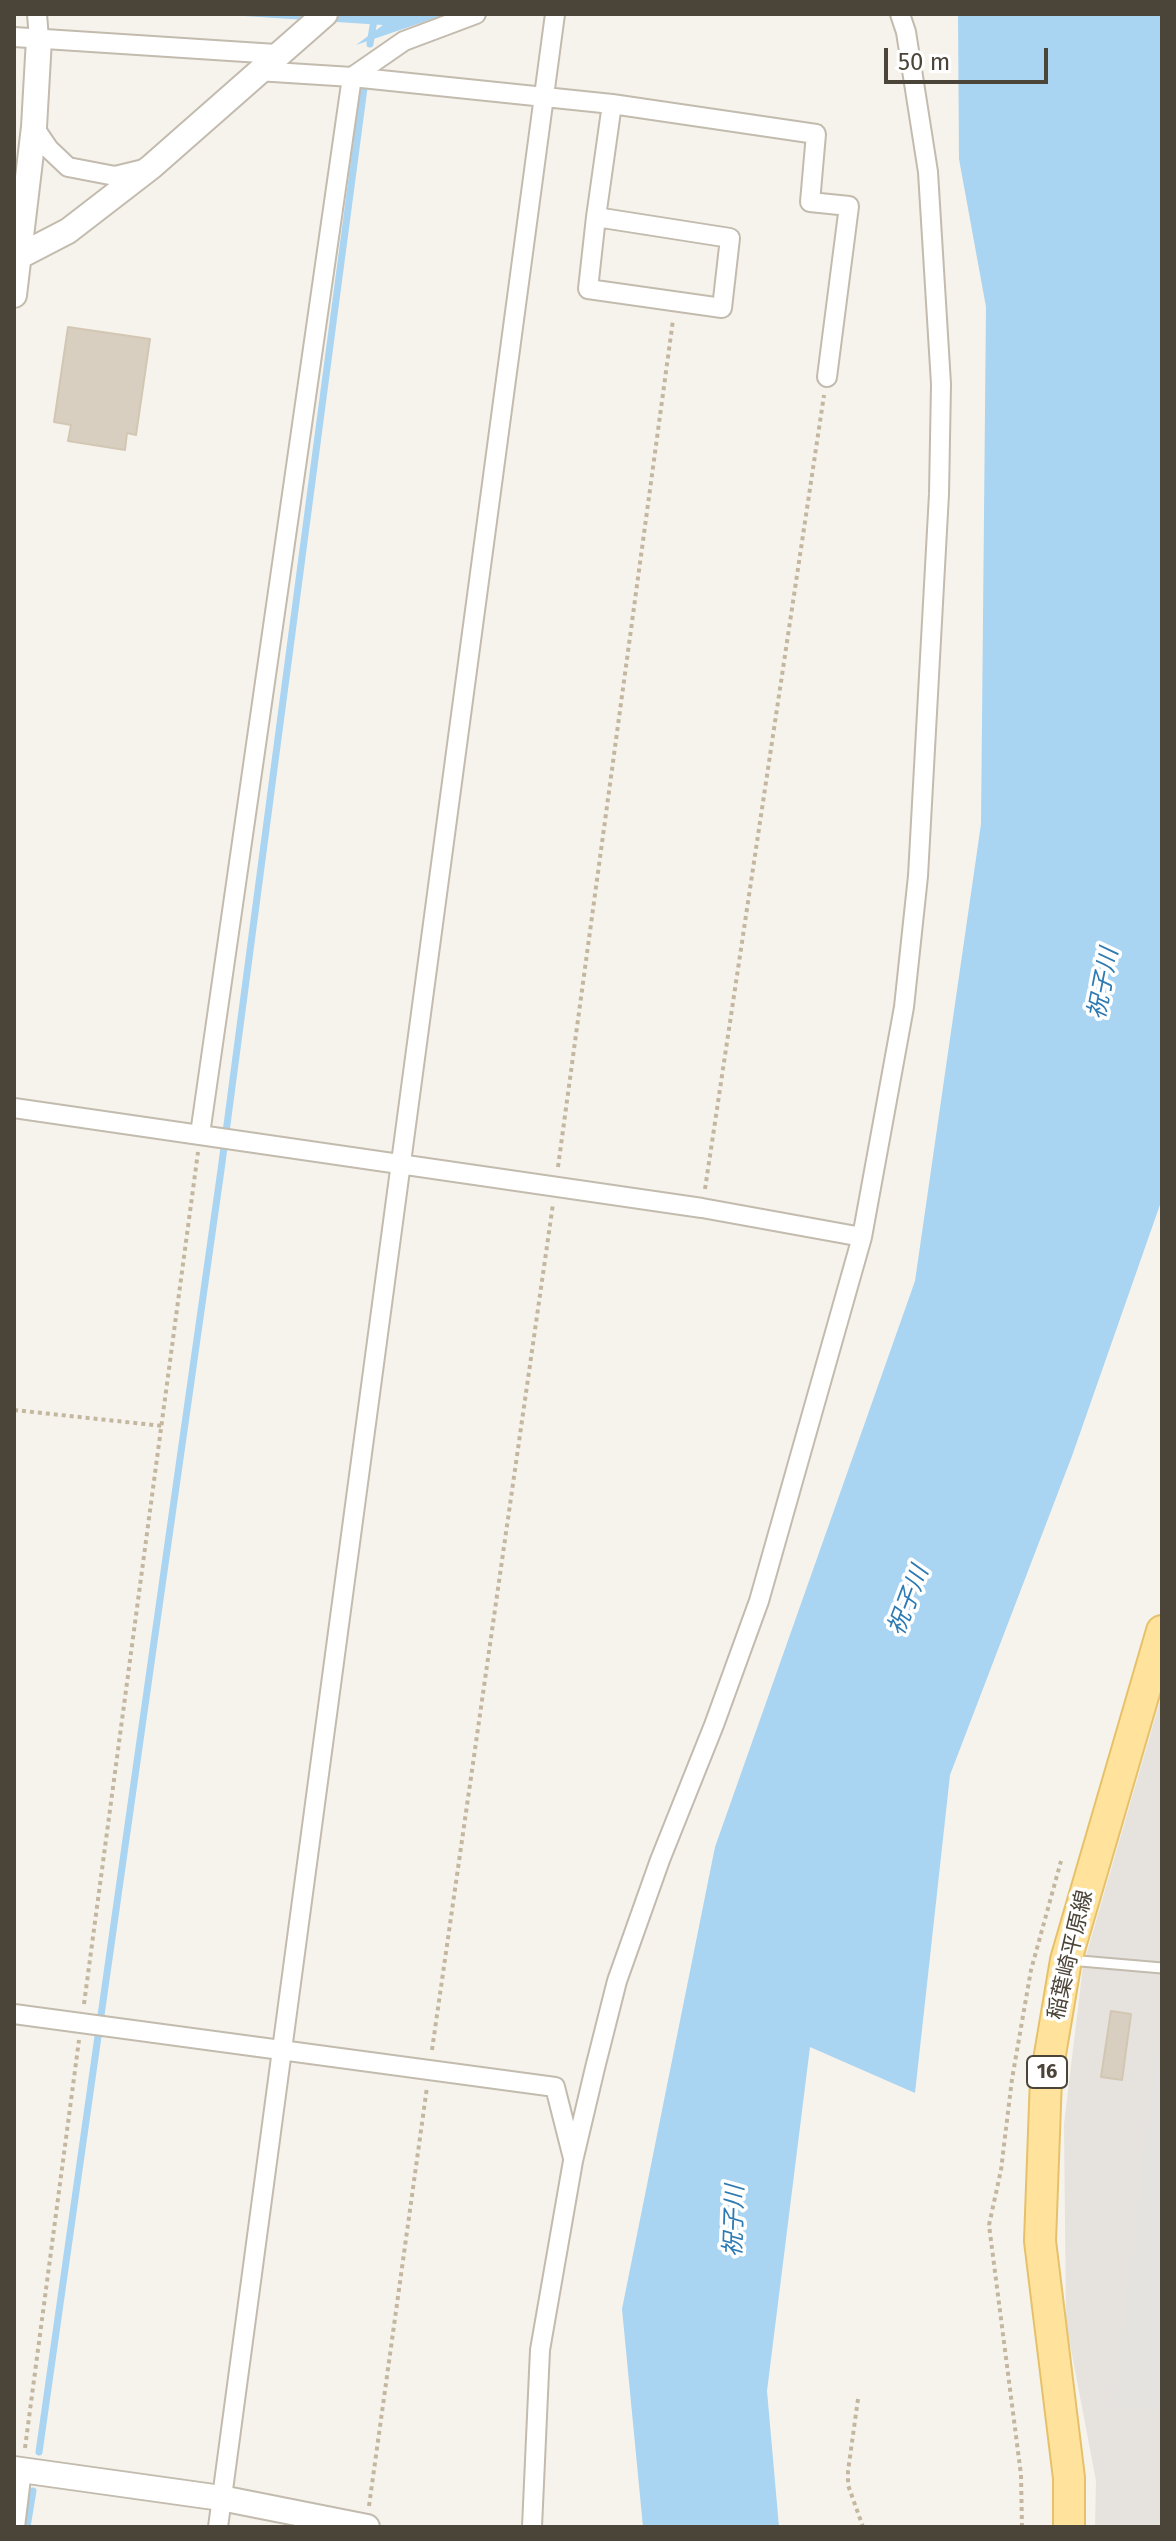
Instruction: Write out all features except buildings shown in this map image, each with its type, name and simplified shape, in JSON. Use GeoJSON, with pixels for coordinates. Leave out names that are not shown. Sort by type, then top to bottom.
{"type":"FeatureCollection","features":[{"type":"Feature","properties":{"kind":"main road","name":"稲葉崎平原線"},"geometry":{"type":"LineString","coordinates":[[1069,2527],[1069,2478],[1040,2241],[1046,2078],[1066,1960],[1162,1631]]}},
{"type":"Feature","properties":{"kind":"street"},"geometry":{"type":"LineString","coordinates":[[14,295],[34,127],[39,39],[37,14]]}},
{"type":"Feature","properties":{"kind":"street"},"geometry":{"type":"LineString","coordinates":[[17,257],[68,231],[151,167],[325,14]]}},
{"type":"Feature","properties":{"kind":"street"},"geometry":{"type":"LineString","coordinates":[[205,1135],[352,77],[404,41],[476,14]]}},
{"type":"Feature","properties":{"kind":"street"},"geometry":{"type":"LineString","coordinates":[[218,2527],[555,14]]}},
{"type":"Feature","properties":{"kind":"street"},"geometry":{"type":"LineString","coordinates":[[532,2527],[540,2350],[573,2161],[617,1981],[759,1601],[862,1237],[906,993],[918,876],[939,494],[941,384],[928,172],[906,32],[900,14]]}},
{"type":"Feature","properties":{"kind":"street"},"geometry":{"type":"LineString","coordinates":[[14,37],[276,54]]}},
{"type":"Feature","properties":{"kind":"street"},"geometry":{"type":"LineString","coordinates":[[257,71],[545,96],[816,134],[810,202],[849,206],[827,377]]}},
{"type":"Feature","properties":{"kind":"street"},"geometry":{"type":"LineString","coordinates":[[596,217],[730,238],[722,308],[588,289],[596,217],[612,104]]}},
{"type":"Feature","properties":{"kind":"street"},"geometry":{"type":"LineString","coordinates":[[34,127],[49,149],[68,167],[115,176],[151,167]]}},
{"type":"Feature","properties":{"kind":"street"},"geometry":{"type":"LineString","coordinates":[[14,1108],[401,1167],[702,1208],[862,1237]]}},
{"type":"Feature","properties":{"kind":"street"},"geometry":{"type":"LineString","coordinates":[[14,2014],[555,2087],[573,2161]]}},
{"type":"Feature","properties":{"kind":"street"},"geometry":{"type":"LineString","coordinates":[[15,2527],[18,2470],[221,2498],[367,2527]]}},
{"type":"Feature","properties":{"kind":"lane"},"geometry":{"type":"LineString","coordinates":[[1066,1960],[1162,1968]]}},
{"type":"Feature","properties":{"kind":"path"},"geometry":{"type":"LineString","coordinates":[[367,2527],[676,302]]}},
{"type":"Feature","properties":{"kind":"path"},"geometry":{"type":"LineString","coordinates":[[702,1208],[827,377]]}},
{"type":"Feature","properties":{"kind":"path"},"geometry":{"type":"LineString","coordinates":[[18,2470],[86,2025],[163,1426],[205,1135]]}},
{"type":"Feature","properties":{"kind":"path"},"geometry":{"type":"LineString","coordinates":[[14,1410],[163,1426]]}},
{"type":"Feature","properties":{"kind":"path"},"geometry":{"type":"LineString","coordinates":[[858,2399],[848,2485],[863,2527]]}},
{"type":"Feature","properties":{"kind":"shaded area"},"geometry":{"type":"Polygon","coordinates":[[[1162,1694],[1162,2527],[1095,2527],[1096,2481],[1066,2323],[1064,2124],[1083,1966],[1162,1694]]]}},
{"type":"Feature","properties":{"kind":"shaded area"},"geometry":{"type":"Polygon","coordinates":[[[1162,2016],[1162,2411],[1114,2405],[1162,2016]]]}},
{"type":"Feature","properties":{"kind":"water"},"geometry":{"type":"Polygon","coordinates":[[[213,14],[447,14],[356,45],[383,25],[213,14]]]}},
{"type":"Feature","properties":{"kind":"water","name":"祝子川"},"geometry":{"type":"Polygon","coordinates":[[[958,14],[1162,14],[1162,1199],[1072,1456],[950,1775],[915,2093],[810,2047],[767,2391],[779,2527],[643,2527],[622,2309],[715,1847],[915,1281],[981,824],[986,307],[959,159],[958,14]]]}},
{"type":"Feature","properties":{"kind":"waterway"},"geometry":{"type":"LineString","coordinates":[[370,44],[375,14]]}},
{"type":"Feature","properties":{"kind":"waterway"},"geometry":{"type":"LineString","coordinates":[[39,2452],[221,1170],[364,88]]}},
{"type":"Feature","properties":{"kind":"waterway"},"geometry":{"type":"LineString","coordinates":[[27,2527],[33,2491]]}}]}
